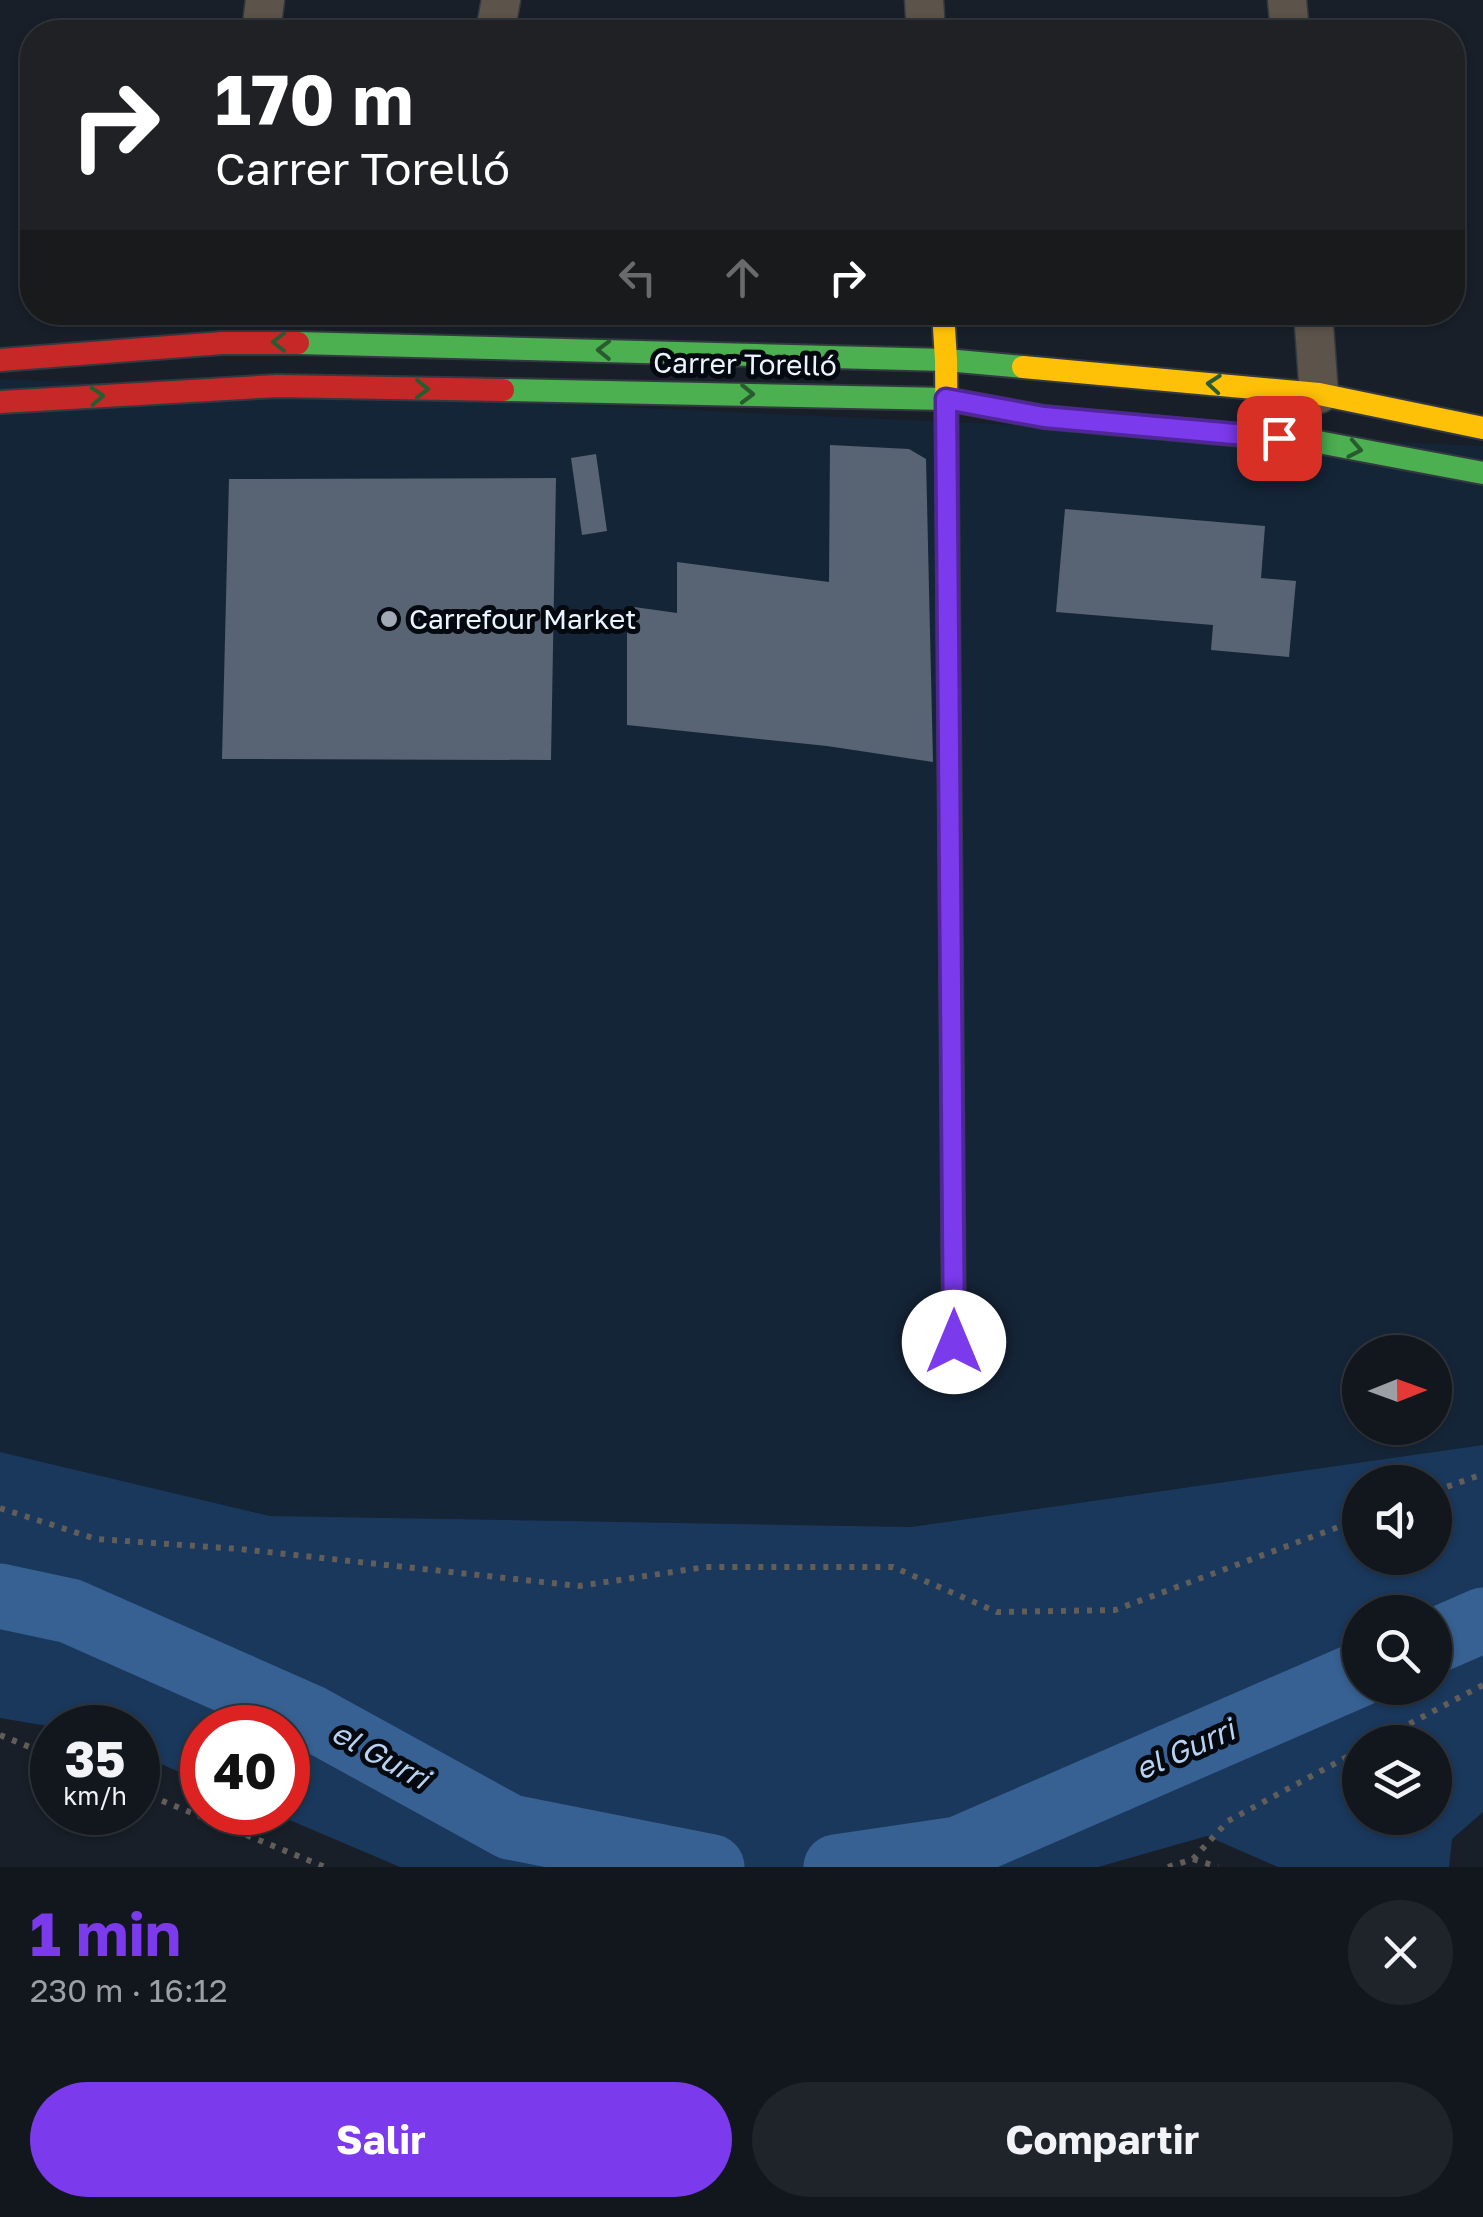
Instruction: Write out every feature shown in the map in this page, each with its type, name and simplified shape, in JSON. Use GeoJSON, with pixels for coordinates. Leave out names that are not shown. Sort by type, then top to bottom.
{"type":"FeatureCollection","features":[{"type":"Feature","properties":{"kind":"street"},"geometry":{"type":"LineString","coordinates":[[944,325],[954,1342]]}},
{"type":"Feature","properties":{"kind":"street"},"geometry":{"type":"LineString","coordinates":[[1313,325],[1319,394]]}},
{"type":"Feature","properties":{"kind":"street","name":"Carrer Torelló"},"geometry":{"type":"LineString","coordinates":[[0,360],[224,328],[444,329],[946,360],[1319,394],[1483,428]]}},
{"type":"Feature","properties":{"kind":"street","name":"Carrer Torelló"},"geometry":{"type":"LineString","coordinates":[[0,402],[277,386],[946,399],[1044,417],[1318,442],[1483,474]]}},
{"type":"Feature","properties":{"kind":"path"},"geometry":{"type":"LineString","coordinates":[[1452,1485],[1483,1474]]}},
{"type":"Feature","properties":{"kind":"path"},"geometry":{"type":"LineString","coordinates":[[0,1508],[96,1539],[240,1549],[579,1586],[706,1566],[893,1568],[997,1612],[1115,1610],[1342,1526]]}},
{"type":"Feature","properties":{"kind":"path"},"geometry":{"type":"LineString","coordinates":[[1407,1725],[1483,1685]]}},
{"type":"Feature","properties":{"kind":"path"},"geometry":{"type":"LineString","coordinates":[[0,1735],[30,1747]]}},
{"type":"Feature","properties":{"kind":"path"},"geometry":{"type":"LineString","coordinates":[[1194,1860],[1228,1822],[1342,1760]]}},
{"type":"Feature","properties":{"kind":"path"},"geometry":{"type":"LineString","coordinates":[[160,1800],[325,1867]]}},
{"type":"Feature","properties":{"kind":"path"},"geometry":{"type":"LineString","coordinates":[[1168,1867],[1194,1860],[1218,1867]]}},
{"type":"Feature","properties":{"kind":"shaded area"},"geometry":{"type":"Polygon","coordinates":[[[0,379],[1483,446],[1483,1445],[911,1527],[270,1516],[0,1452],[0,379]]]}},
{"type":"Feature","properties":{"kind":"shaded area"},"geometry":{"type":"Polygon","coordinates":[[[1483,1445],[1483,1812],[1452,1839],[1449,1867],[1278,1867],[1207,1836],[1098,1867],[400,1867],[310,1829],[310,1705],[180,1705],[180,1772],[160,1764],[160,1705],[30,1705],[30,1723],[0,1718],[0,1452],[270,1516],[911,1527],[1342,1465],[1342,1575],[1452,1575],[1452,1465],[1343,1465],[1483,1445]]]}},
{"type":"Feature","properties":{"kind":"building"},"geometry":{"type":"Polygon","coordinates":[[[830,445],[909,449],[926,459],[933,762],[827,746],[627,725],[627,606],[677,613],[677,562],[829,582],[830,445]]]}},
{"type":"Feature","properties":{"kind":"building"},"geometry":{"type":"Polygon","coordinates":[[[596,454],[607,531],[582,535],[571,458],[596,454]]]}},
{"type":"Feature","properties":{"kind":"building","name":"Carrefour Market"},"geometry":{"type":"Polygon","coordinates":[[[556,478],[551,760],[222,759],[229,479],[556,478]]]}},
{"type":"Feature","properties":{"kind":"building"},"geometry":{"type":"Polygon","coordinates":[[[1065,509],[1265,526],[1261,578],[1296,581],[1289,657],[1211,650],[1213,625],[1056,612],[1065,509]]]}},
{"type":"Feature","properties":{"kind":"waterway","name":"el Gurri"},"geometry":{"type":"LineString","coordinates":[[0,1596],[70,1611],[310,1717],[510,1827],[712,1867]]}},
{"type":"Feature","properties":{"kind":"waterway","name":"el Gurri"},"geometry":{"type":"LineString","coordinates":[[1452,1634],[1483,1620]]}},
{"type":"Feature","properties":{"kind":"waterway","name":"el Gurri"},"geometry":{"type":"LineString","coordinates":[[836,1867],[958,1849],[1342,1682]]}},
{"type":"Feature","properties":{"kind":"traffic: fast"},"geometry":{"type":"LineString","coordinates":[[298,343],[946,360],[1023,367]]}},
{"type":"Feature","properties":{"kind":"traffic: fast"},"geometry":{"type":"LineString","coordinates":[[503,390],[946,399],[1044,417],[1318,442],[1483,473]]}},
{"type":"Feature","properties":{"kind":"traffic: fast"},"geometry":{"type":"LineString","coordinates":[[949,708],[954,1342]]}},
{"type":"Feature","properties":{"kind":"traffic: slow"},"geometry":{"type":"LineString","coordinates":[[944,325],[949,708]]}},
{"type":"Feature","properties":{"kind":"traffic: slow"},"geometry":{"type":"LineString","coordinates":[[1023,367],[1319,394],[1483,428]]}},
{"type":"Feature","properties":{"kind":"traffic: jam"},"geometry":{"type":"LineString","coordinates":[[0,360],[222,343],[298,343]]}},
{"type":"Feature","properties":{"kind":"traffic: jam"},"geometry":{"type":"LineString","coordinates":[[0,402],[277,386],[503,390]]}},
{"type":"Feature","properties":{"kind":"place","name":"Carrefour Market"},"geometry":{"type":"Point","coordinates":[389,619]}},
{"type":"Feature","properties":{"kind":"route"},"geometry":{"type":"LineString","coordinates":[[954,1342],[946,399],[1044,417],[1279,438]]}}]}
